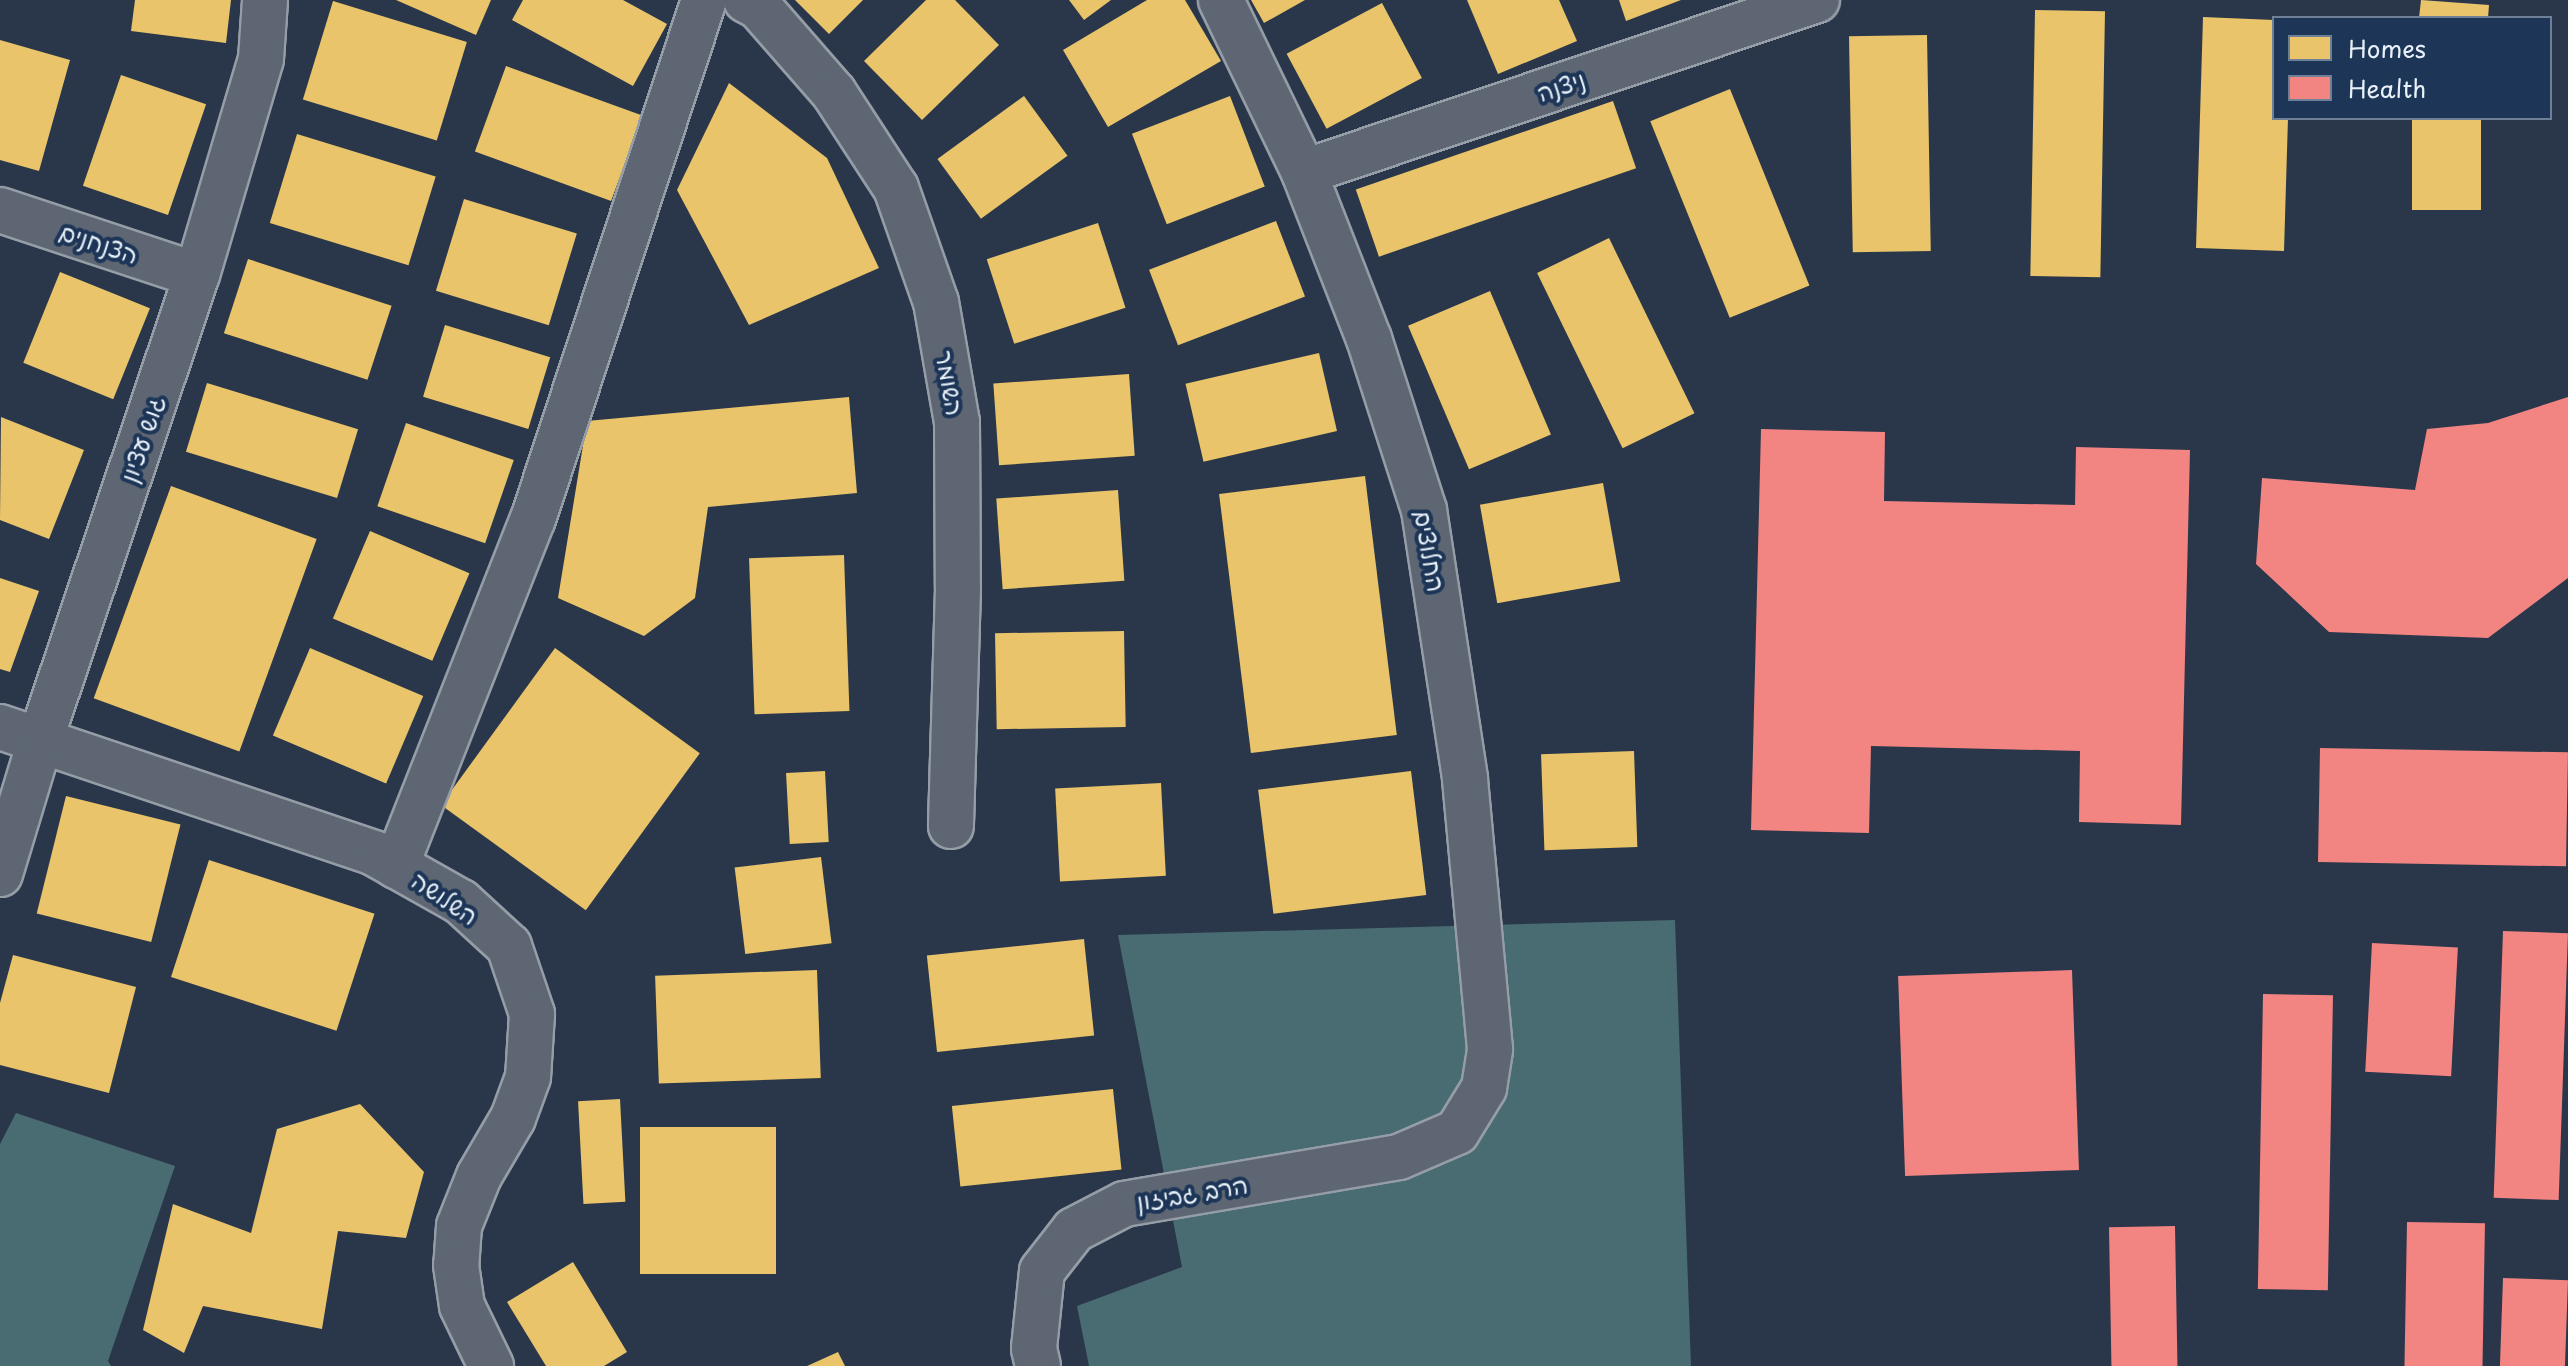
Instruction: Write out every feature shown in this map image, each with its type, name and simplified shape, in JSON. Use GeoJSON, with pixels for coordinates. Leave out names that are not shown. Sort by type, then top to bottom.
{"type":"FeatureCollection","features":[{"type":"Feature","properties":{"kind":"street","name":"גוש עציון"},"geometry":{"type":"LineString","coordinates":[[0,874],[20,732],[197,275],[261,59],[265,0]]}},
{"type":"Feature","properties":{"kind":"street"},"geometry":{"type":"LineString","coordinates":[[396,866],[538,504],[704,0]]}},
{"type":"Feature","properties":{"kind":"street","name":"השומר"},"geometry":{"type":"LineString","coordinates":[[746,0],[759,7],[834,93],[896,188],[936,302],[957,422],[958,588],[951,826]]}},
{"type":"Feature","properties":{"kind":"street","name":"החלוצים"},"geometry":{"type":"LineString","coordinates":[[1221,0],[1304,172],[1369,339],[1424,510],[1465,778],[1490,1049],[1484,1088],[1457,1132]]}},
{"type":"Feature","properties":{"kind":"street","name":"ניצנה"},"geometry":{"type":"LineString","coordinates":[[1304,172],[1817,0]]}},
{"type":"Feature","properties":{"kind":"street","name":"הצנחנים"},"geometry":{"type":"LineString","coordinates":[[0,210],[197,275]]}},
{"type":"Feature","properties":{"kind":"street","name":"השלושה"},"geometry":{"type":"LineString","coordinates":[[20,732],[374,853],[461,902],[509,946],[532,1014],[528,1077],[513,1118],[479,1176],[459,1226],[456,1265],[462,1306],[491,1366]]}},
{"type":"Feature","properties":{"kind":"street","name":"הרב גביזון"},"geometry":{"type":"LineString","coordinates":[[1038,1366],[1034,1348],[1042,1271],[1074,1230],[1124,1204],[1399,1157],[1457,1132]]}},
{"type":"Feature","properties":{"kind":"green space"},"geometry":{"type":"Polygon","coordinates":[[[1675,920],[1691,1366],[1089,1366],[1077,1306],[1182,1267],[1118,935],[1675,920]]]}},
{"type":"Feature","properties":{"kind":"green space"},"geometry":{"type":"Polygon","coordinates":[[[16,1113],[175,1166],[108,1361],[111,1366],[0,1366],[0,1144],[16,1113]]]}},
{"type":"Feature","properties":{"kind":"building: Homes"},"geometry":{"type":"Polygon","coordinates":[[[135,0],[231,0],[226,43],[131,31],[135,0]]]}},
{"type":"Feature","properties":{"kind":"building: Homes"},"geometry":{"type":"Polygon","coordinates":[[[396,0],[491,0],[476,35],[396,0]]]}},
{"type":"Feature","properties":{"kind":"building: Homes"},"geometry":{"type":"Polygon","coordinates":[[[523,0],[623,0],[667,24],[633,86],[512,20],[523,0]]]}},
{"type":"Feature","properties":{"kind":"building: Homes"},"geometry":{"type":"Polygon","coordinates":[[[795,0],[863,0],[829,34],[795,0]]]}},
{"type":"Feature","properties":{"kind":"building: Homes"},"geometry":{"type":"Polygon","coordinates":[[[926,0],[955,0],[999,45],[922,120],[864,61],[926,0]]]}},
{"type":"Feature","properties":{"kind":"building: Homes"},"geometry":{"type":"Polygon","coordinates":[[[1069,0],[1111,0],[1084,20],[1069,0]]]}},
{"type":"Feature","properties":{"kind":"building: Homes"},"geometry":{"type":"Polygon","coordinates":[[[1147,0],[1185,0],[1221,61],[1108,127],[1063,50],[1147,0]]]}},
{"type":"Feature","properties":{"kind":"building: Homes"},"geometry":{"type":"Polygon","coordinates":[[[1251,0],[1305,0],[1264,23],[1251,0]]]}},
{"type":"Feature","properties":{"kind":"building: Homes"},"geometry":{"type":"Polygon","coordinates":[[[1467,0],[1559,0],[1577,41],[1498,74],[1467,0]]]}},
{"type":"Feature","properties":{"kind":"building: Homes"},"geometry":{"type":"Polygon","coordinates":[[[1619,0],[1681,0],[1626,21],[1619,0]]]}},
{"type":"Feature","properties":{"kind":"building: Homes"},"geometry":{"type":"Polygon","coordinates":[[[2421,0],[2489,5],[2488,16],[2419,16],[2421,0]]]}},
{"type":"Feature","properties":{"kind":"building: Homes"},"geometry":{"type":"Polygon","coordinates":[[[333,1],[467,42],[437,140],[303,99],[333,1]]]}},
{"type":"Feature","properties":{"kind":"building: Homes"},"geometry":{"type":"Polygon","coordinates":[[[1382,3],[1422,78],[1327,129],[1287,54],[1382,3]]]}},
{"type":"Feature","properties":{"kind":"building: Homes"},"geometry":{"type":"Polygon","coordinates":[[[2035,10],[2105,11],[2100,277],[2030,276],[2035,10]]]}},
{"type":"Feature","properties":{"kind":"building: Homes"},"geometry":{"type":"Polygon","coordinates":[[[2203,17],[2272,20],[2272,120],[2288,120],[2284,251],[2196,248],[2203,17]]]}},
{"type":"Feature","properties":{"kind":"building: Homes"},"geometry":{"type":"Polygon","coordinates":[[[1927,35],[1931,251],[1853,252],[1849,36],[1927,35]]]}},
{"type":"Feature","properties":{"kind":"building: Homes"},"geometry":{"type":"Polygon","coordinates":[[[0,40],[70,60],[39,171],[0,160],[0,40]]]}},
{"type":"Feature","properties":{"kind":"building: Homes"},"geometry":{"type":"Polygon","coordinates":[[[506,66],[642,116],[611,201],[475,152],[506,66]]]}},
{"type":"Feature","properties":{"kind":"building: Homes"},"geometry":{"type":"Polygon","coordinates":[[[121,75],[206,104],[168,215],[83,186],[121,75]]]}},
{"type":"Feature","properties":{"kind":"building: Homes"},"geometry":{"type":"Polygon","coordinates":[[[729,83],[827,158],[879,268],[749,325],[677,190],[729,83]]]}},
{"type":"Feature","properties":{"kind":"building: Homes"},"geometry":{"type":"Polygon","coordinates":[[[1730,89],[1809,286],[1730,318],[1650,121],[1730,89]]]}},
{"type":"Feature","properties":{"kind":"building: Homes"},"geometry":{"type":"Polygon","coordinates":[[[1024,96],[1067,156],[981,219],[937,159],[1024,96]]]}},
{"type":"Feature","properties":{"kind":"building: Homes"},"geometry":{"type":"Polygon","coordinates":[[[1230,96],[1265,187],[1167,224],[1132,134],[1230,96]]]}},
{"type":"Feature","properties":{"kind":"building: Homes"},"geometry":{"type":"Polygon","coordinates":[[[1613,101],[1636,168],[1379,257],[1356,190],[1613,101]]]}},
{"type":"Feature","properties":{"kind":"building: Homes"},"geometry":{"type":"Polygon","coordinates":[[[2412,120],[2481,120],[2481,210],[2412,210],[2412,120]]]}},
{"type":"Feature","properties":{"kind":"building: Homes"},"geometry":{"type":"Polygon","coordinates":[[[297,134],[436,176],[408,265],[270,223],[297,134]]]}},
{"type":"Feature","properties":{"kind":"building: Homes"},"geometry":{"type":"Polygon","coordinates":[[[464,199],[577,233],[549,325],[436,291],[464,199]]]}},
{"type":"Feature","properties":{"kind":"building: Homes"},"geometry":{"type":"Polygon","coordinates":[[[1276,221],[1305,297],[1178,345],[1149,270],[1276,221]]]}},
{"type":"Feature","properties":{"kind":"building: Homes"},"geometry":{"type":"Polygon","coordinates":[[[1098,223],[1126,308],[1014,344],[987,259],[1098,223]]]}},
{"type":"Feature","properties":{"kind":"building: Homes"},"geometry":{"type":"Polygon","coordinates":[[[1609,238],[1694,413],[1623,448],[1537,273],[1609,238]]]}},
{"type":"Feature","properties":{"kind":"building: Homes"},"geometry":{"type":"Polygon","coordinates":[[[248,259],[392,306],[368,380],[224,333],[248,259]]]}},
{"type":"Feature","properties":{"kind":"building: Homes"},"geometry":{"type":"Polygon","coordinates":[[[60,272],[150,308],[113,399],[23,363],[60,272]]]}},
{"type":"Feature","properties":{"kind":"building: Homes"},"geometry":{"type":"Polygon","coordinates":[[[1490,291],[1551,435],[1469,469],[1408,326],[1490,291]]]}},
{"type":"Feature","properties":{"kind":"building: Homes"},"geometry":{"type":"Polygon","coordinates":[[[445,325],[550,357],[528,429],[423,397],[445,325]]]}},
{"type":"Feature","properties":{"kind":"building: Homes"},"geometry":{"type":"Polygon","coordinates":[[[1319,353],[1337,431],[1204,462],[1186,384],[1319,353]]]}},
{"type":"Feature","properties":{"kind":"building: Homes"},"geometry":{"type":"Polygon","coordinates":[[[1129,374],[1135,456],[999,465],[993,383],[1129,374]]]}},
{"type":"Feature","properties":{"kind":"building: Homes"},"geometry":{"type":"Polygon","coordinates":[[[207,383],[358,429],[337,498],[186,452],[207,383]]]}},
{"type":"Feature","properties":{"kind":"building: Homes"},"geometry":{"type":"Polygon","coordinates":[[[849,397],[857,493],[708,507],[695,598],[644,636],[558,598],[587,421],[849,397]]]}},
{"type":"Feature","properties":{"kind":"building: Homes"},"geometry":{"type":"Polygon","coordinates":[[[1,417],[84,450],[49,539],[0,520],[1,417]]]}},
{"type":"Feature","properties":{"kind":"building: Homes"},"geometry":{"type":"Polygon","coordinates":[[[406,423],[514,460],[485,543],[377,506],[406,423]]]}},
{"type":"Feature","properties":{"kind":"building: Homes"},"geometry":{"type":"Polygon","coordinates":[[[1365,476],[1397,735],[1251,753],[1219,494],[1365,476]]]}},
{"type":"Feature","properties":{"kind":"building: Homes"},"geometry":{"type":"Polygon","coordinates":[[[1603,483],[1620,581],[1497,603],[1480,505],[1603,483]]]}},
{"type":"Feature","properties":{"kind":"building: Homes"},"geometry":{"type":"Polygon","coordinates":[[[171,486],[317,539],[239,751],[94,698],[171,486]]]}},
{"type":"Feature","properties":{"kind":"building: Homes"},"geometry":{"type":"Polygon","coordinates":[[[1118,490],[1124,581],[1003,589],[996,499],[1118,490]]]}},
{"type":"Feature","properties":{"kind":"building: Homes"},"geometry":{"type":"Polygon","coordinates":[[[370,531],[469,573],[432,661],[333,618],[370,531]]]}},
{"type":"Feature","properties":{"kind":"building: Homes"},"geometry":{"type":"Polygon","coordinates":[[[844,555],[849,711],[755,714],[749,558],[844,555]]]}},
{"type":"Feature","properties":{"kind":"building: Homes"},"geometry":{"type":"Polygon","coordinates":[[[0,578],[39,591],[10,672],[0,669],[0,578]]]}},
{"type":"Feature","properties":{"kind":"building: Homes"},"geometry":{"type":"Polygon","coordinates":[[[1124,631],[1126,727],[997,729],[995,633],[1124,631]]]}},
{"type":"Feature","properties":{"kind":"building: Homes"},"geometry":{"type":"Polygon","coordinates":[[[310,648],[423,696],[386,784],[273,735],[310,648]]]}},
{"type":"Feature","properties":{"kind":"building: Homes"},"geometry":{"type":"Polygon","coordinates":[[[555,648],[700,753],[586,910],[441,805],[555,648]]]}},
{"type":"Feature","properties":{"kind":"building: Homes"},"geometry":{"type":"Polygon","coordinates":[[[1634,751],[1637,847],[1544,850],[1541,754],[1634,751]]]}},
{"type":"Feature","properties":{"kind":"building: Homes"},"geometry":{"type":"Polygon","coordinates":[[[825,771],[829,842],[790,844],[786,773],[825,771]]]}},
{"type":"Feature","properties":{"kind":"building: Homes"},"geometry":{"type":"Polygon","coordinates":[[[1411,771],[1426,895],[1273,914],[1258,790],[1411,771]]]}},
{"type":"Feature","properties":{"kind":"building: Homes"},"geometry":{"type":"Polygon","coordinates":[[[1161,783],[1166,876],[1060,881],[1055,789],[1161,783]]]}},
{"type":"Feature","properties":{"kind":"building: Homes"},"geometry":{"type":"Polygon","coordinates":[[[66,796],[180,825],[151,942],[37,913],[66,796]]]}},
{"type":"Feature","properties":{"kind":"building: Homes"},"geometry":{"type":"Polygon","coordinates":[[[821,857],[832,943],[745,954],[735,868],[821,857]]]}},
{"type":"Feature","properties":{"kind":"building: Homes"},"geometry":{"type":"Polygon","coordinates":[[[209,860],[374,914],[336,1031],[171,977],[209,860]]]}},
{"type":"Feature","properties":{"kind":"building: Homes"},"geometry":{"type":"Polygon","coordinates":[[[1084,939],[1094,1035],[937,1052],[927,956],[1084,939]]]}},
{"type":"Feature","properties":{"kind":"building: Homes"},"geometry":{"type":"Polygon","coordinates":[[[13,955],[136,987],[109,1093],[0,1065],[0,1003],[13,955]]]}},
{"type":"Feature","properties":{"kind":"building: Homes"},"geometry":{"type":"Polygon","coordinates":[[[817,970],[821,1078],[659,1084],[655,976],[817,970]]]}},
{"type":"Feature","properties":{"kind":"building: Homes"},"geometry":{"type":"Polygon","coordinates":[[[1113,1089],[1121,1170],[960,1186],[952,1106],[1113,1089]]]}},
{"type":"Feature","properties":{"kind":"building: Homes"},"geometry":{"type":"Polygon","coordinates":[[[620,1099],[625,1202],[583,1204],[578,1101],[620,1099]]]}},
{"type":"Feature","properties":{"kind":"building: Homes"},"geometry":{"type":"Polygon","coordinates":[[[360,1104],[424,1172],[406,1238],[338,1231],[322,1329],[203,1306],[184,1353],[143,1330],[173,1204],[251,1233],[277,1129],[360,1104]]]}},
{"type":"Feature","properties":{"kind":"building: Homes"},"geometry":{"type":"Polygon","coordinates":[[[640,1127],[776,1127],[776,1274],[640,1274],[640,1127]]]}},
{"type":"Feature","properties":{"kind":"building: Homes"},"geometry":{"type":"Polygon","coordinates":[[[573,1262],[627,1352],[604,1366],[546,1366],[507,1302],[573,1262]]]}},
{"type":"Feature","properties":{"kind":"building: Homes"},"geometry":{"type":"Polygon","coordinates":[[[838,1352],[845,1366],[807,1366],[838,1352]]]}},
{"type":"Feature","properties":{"kind":"building: Health"},"geometry":{"type":"Polygon","coordinates":[[[2568,397],[2568,578],[2488,638],[2329,632],[2256,564],[2262,478],[2415,490],[2427,429],[2488,423],[2568,397]]]}},
{"type":"Feature","properties":{"kind":"building: Health"},"geometry":{"type":"Polygon","coordinates":[[[1761,429],[1885,432],[1884,501],[2075,505],[2076,447],[2190,450],[2181,825],[2079,822],[2080,751],[1871,746],[1869,833],[1751,830],[1761,429]]]}},
{"type":"Feature","properties":{"kind":"building: Health"},"geometry":{"type":"Polygon","coordinates":[[[2320,748],[2568,752],[2566,866],[2318,862],[2320,748]]]}},
{"type":"Feature","properties":{"kind":"building: Health"},"geometry":{"type":"Polygon","coordinates":[[[2503,931],[2568,933],[2559,1200],[2494,1198],[2503,931]]]}},
{"type":"Feature","properties":{"kind":"building: Health"},"geometry":{"type":"Polygon","coordinates":[[[2372,943],[2458,948],[2451,1076],[2365,1072],[2372,943]]]}},
{"type":"Feature","properties":{"kind":"building: Health"},"geometry":{"type":"Polygon","coordinates":[[[2072,970],[2079,1170],[1905,1176],[1898,976],[2072,970]]]}},
{"type":"Feature","properties":{"kind":"building: Health"},"geometry":{"type":"Polygon","coordinates":[[[2263,994],[2333,995],[2328,1290],[2258,1289],[2263,994]]]}},
{"type":"Feature","properties":{"kind":"building: Health"},"geometry":{"type":"Polygon","coordinates":[[[2407,1222],[2485,1223],[2482,1366],[2404,1366],[2407,1222]]]}},
{"type":"Feature","properties":{"kind":"building: Health"},"geometry":{"type":"Polygon","coordinates":[[[2175,1226],[2177,1366],[2111,1366],[2109,1227],[2175,1226]]]}},
{"type":"Feature","properties":{"kind":"building: Health"},"geometry":{"type":"Polygon","coordinates":[[[2503,1278],[2568,1280],[2565,1366],[2500,1366],[2503,1278]]]}}]}
